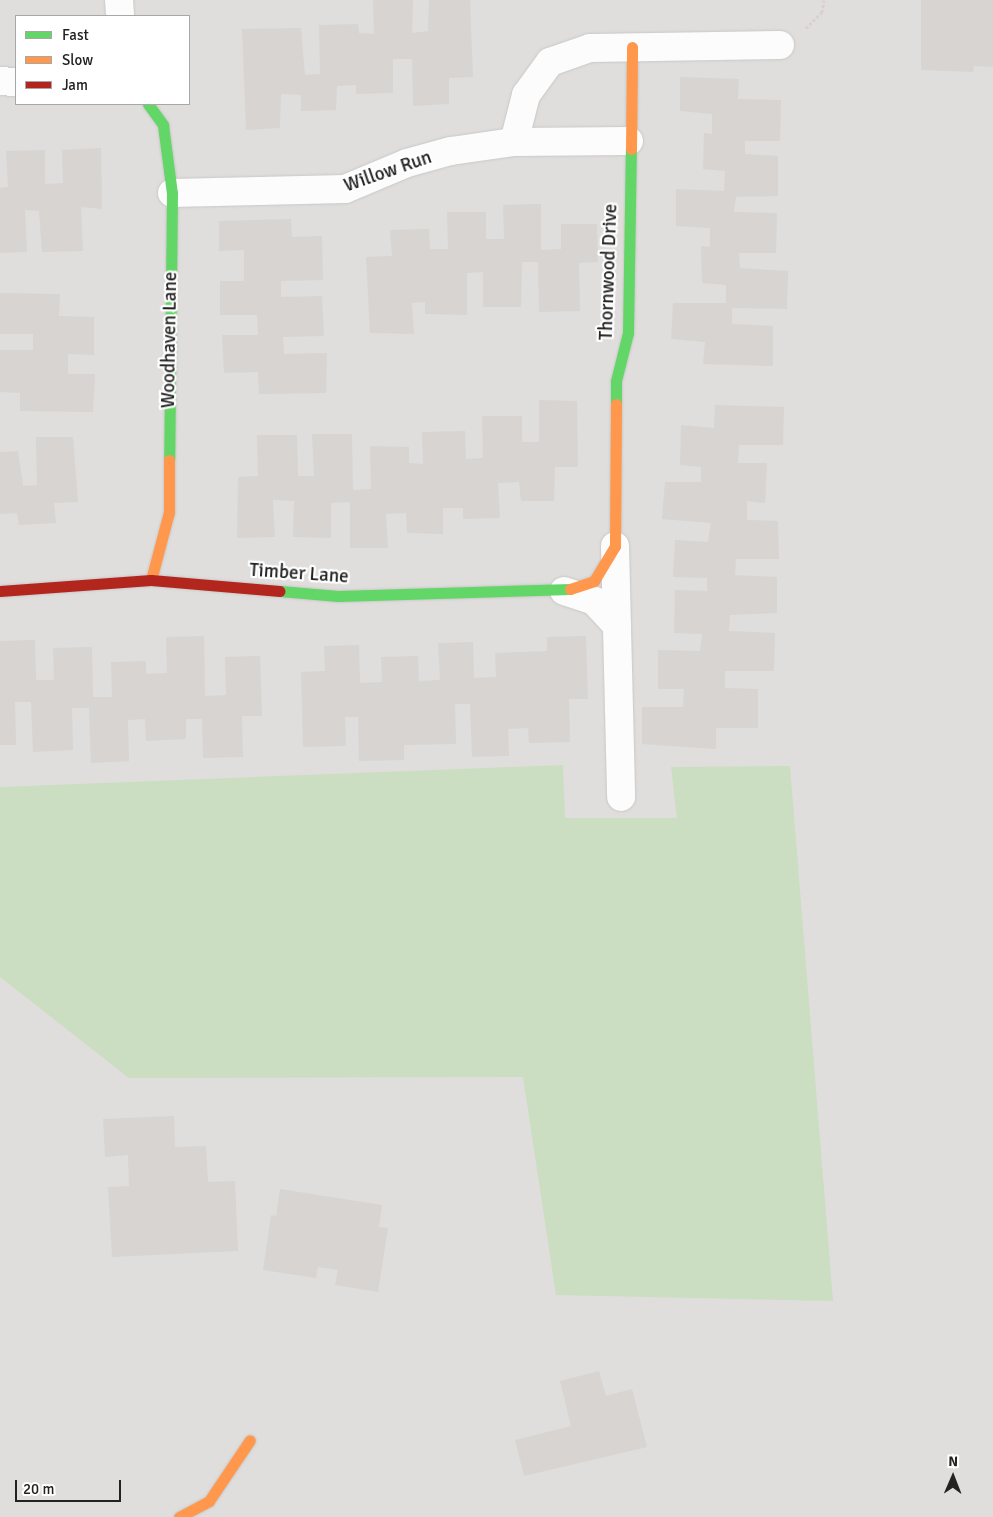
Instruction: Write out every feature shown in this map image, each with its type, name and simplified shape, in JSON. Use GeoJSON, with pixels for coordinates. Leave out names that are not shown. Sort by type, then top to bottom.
{"type":"FeatureCollection","features":[{"type":"Feature","properties":{"kind":"street"},"geometry":{"type":"LineString","coordinates":[[119,0],[120,15]]}},
{"type":"Feature","properties":{"kind":"street"},"geometry":{"type":"LineString","coordinates":[[514,142],[526,95],[550,62],[590,48],[780,45]]}},
{"type":"Feature","properties":{"kind":"street","name":"Thornwood Drive"},"geometry":{"type":"LineString","coordinates":[[615,546],[616,381],[628,333],[629,142],[632,47]]}},
{"type":"Feature","properties":{"kind":"street"},"geometry":{"type":"LineString","coordinates":[[0,81],[15,82]]}},
{"type":"Feature","properties":{"kind":"street","name":"Woodhaven Lane"},"geometry":{"type":"LineString","coordinates":[[149,105],[163,125],[172,194],[168,512],[151,580]]}},
{"type":"Feature","properties":{"kind":"street","name":"Willow Run"},"geometry":{"type":"LineString","coordinates":[[172,194],[345,190],[407,164],[451,151],[514,142],[629,142]]}},
{"type":"Feature","properties":{"kind":"street"},"geometry":{"type":"LineString","coordinates":[[615,546],[621,797]]}},
{"type":"Feature","properties":{"kind":"street","name":"Timber Lane"},"geometry":{"type":"LineString","coordinates":[[0,591],[151,580],[338,596],[564,591],[594,581],[615,546]]}},
{"type":"Feature","properties":{"kind":"street"},"geometry":{"type":"LineString","coordinates":[[564,591],[594,601],[617,626]]}},
{"type":"Feature","properties":{"kind":"street"},"geometry":{"type":"LineString","coordinates":[[179,1517],[209,1501],[250,1440]]}},
{"type":"Feature","properties":{"kind":"shaded area"},"geometry":{"type":"Polygon","coordinates":[[[0,0],[993,0],[993,1517],[0,1517],[0,0]]]}},
{"type":"Feature","properties":{"kind":"green space"},"geometry":{"type":"Polygon","coordinates":[[[563,765],[565,818],[677,818],[671,767],[790,766],[833,1301],[556,1295],[523,1077],[129,1078],[0,977],[0,787],[563,765]]]}},
{"type":"Feature","properties":{"kind":"building"},"geometry":{"type":"Polygon","coordinates":[[[373,0],[413,0],[412,33],[428,31],[429,0],[470,0],[473,77],[449,78],[449,104],[413,106],[412,59],[393,59],[393,93],[356,94],[356,85],[337,86],[336,110],[301,111],[301,95],[281,94],[280,128],[246,130],[242,29],[301,28],[305,75],[320,74],[319,25],[358,24],[359,33],[374,34],[373,0]]]}},
{"type":"Feature","properties":{"kind":"building"},"geometry":{"type":"Polygon","coordinates":[[[921,0],[993,0],[993,67],[974,66],[973,72],[921,70],[921,0]]]}},
{"type":"Feature","properties":{"kind":"building"},"geometry":{"type":"Polygon","coordinates":[[[680,77],[739,79],[738,99],[781,100],[780,141],[745,141],[745,154],[778,156],[778,196],[736,197],[734,212],[777,213],[776,253],[739,253],[740,268],[788,271],[787,309],[732,308],[732,324],[773,326],[773,366],[703,364],[705,342],[671,339],[673,303],[726,303],[726,285],[702,283],[701,246],[710,247],[710,228],[676,226],[676,189],[724,191],[725,171],[703,169],[704,133],[712,134],[712,114],[680,111],[680,77]]]}},
{"type":"Feature","properties":{"kind":"building"},"geometry":{"type":"Polygon","coordinates":[[[101,148],[102,209],[81,207],[83,251],[42,252],[39,211],[25,210],[27,252],[0,253],[0,188],[8,187],[6,151],[45,150],[45,184],[63,183],[62,150],[101,148]]]}},
{"type":"Feature","properties":{"kind":"building"},"geometry":{"type":"Polygon","coordinates":[[[541,204],[541,250],[561,249],[561,224],[597,224],[598,262],[579,263],[580,311],[539,312],[538,262],[522,262],[521,307],[483,307],[483,272],[467,273],[467,315],[425,314],[425,302],[412,303],[414,334],[370,333],[366,257],[392,256],[390,230],[429,229],[430,249],[448,249],[447,212],[486,212],[486,239],[504,239],[503,205],[541,204]]]}},
{"type":"Feature","properties":{"kind":"building"},"geometry":{"type":"Polygon","coordinates":[[[291,219],[292,237],[322,236],[323,280],[281,281],[281,297],[322,296],[324,336],[283,337],[284,354],[327,353],[326,393],[259,394],[258,372],[224,373],[222,335],[258,335],[257,315],[220,315],[220,281],[244,281],[244,250],[219,251],[219,221],[291,219]]]}},
{"type":"Feature","properties":{"kind":"building"},"geometry":{"type":"Polygon","coordinates":[[[0,293],[60,294],[59,316],[94,317],[94,355],[68,354],[68,374],[95,374],[93,412],[20,411],[20,393],[0,392],[0,350],[33,350],[33,334],[0,334],[0,293]]]}},
{"type":"Feature","properties":{"kind":"building"},"geometry":{"type":"Polygon","coordinates":[[[539,400],[577,401],[578,467],[555,467],[554,501],[521,501],[519,482],[498,483],[500,518],[463,519],[463,508],[443,508],[443,534],[407,533],[406,513],[386,514],[388,548],[350,548],[350,502],[331,503],[331,538],[293,537],[294,501],[273,500],[275,537],[237,538],[238,477],[258,476],[257,435],[297,435],[298,476],[314,476],[312,434],[352,434],[353,490],[371,489],[370,446],[409,447],[409,463],[423,464],[422,432],[465,431],[466,459],[483,458],[482,416],[522,416],[522,442],[539,442],[539,400]]]}},
{"type":"Feature","properties":{"kind":"building"},"geometry":{"type":"Polygon","coordinates":[[[715,405],[784,407],[783,445],[739,445],[738,463],[767,463],[765,503],[747,501],[747,520],[778,521],[779,559],[736,559],[735,575],[777,577],[777,613],[730,615],[729,631],[775,633],[774,671],[725,671],[725,688],[758,689],[758,728],[716,728],[716,749],[642,744],[642,707],[683,707],[684,689],[658,689],[658,650],[700,651],[702,634],[674,633],[675,590],[707,591],[707,578],[673,577],[675,540],[708,542],[711,523],[662,519],[665,482],[701,482],[701,467],[680,465],[681,425],[714,428],[715,405]]]}},
{"type":"Feature","properties":{"kind":"building"},"geometry":{"type":"Polygon","coordinates":[[[36,437],[73,437],[78,502],[54,503],[56,523],[19,525],[17,513],[0,514],[0,452],[18,451],[23,486],[37,485],[36,437]]]}},
{"type":"Feature","properties":{"kind":"building"},"geometry":{"type":"Polygon","coordinates":[[[204,636],[205,696],[226,695],[225,657],[260,656],[262,716],[242,716],[243,757],[203,758],[202,719],[186,719],[186,739],[146,741],[145,719],[128,720],[129,761],[91,763],[89,708],[72,708],[73,750],[33,752],[31,702],[15,702],[16,745],[0,745],[0,641],[35,640],[36,680],[54,680],[53,648],[92,647],[93,697],[112,697],[111,662],[146,661],[146,674],[167,673],[166,637],[204,636]]]}},
{"type":"Feature","properties":{"kind":"building"},"geometry":{"type":"Polygon","coordinates":[[[586,636],[588,699],[569,699],[570,742],[529,743],[528,728],[508,729],[509,756],[472,757],[470,704],[455,704],[456,744],[404,745],[404,760],[359,761],[358,717],[345,717],[346,746],[303,747],[301,672],[325,671],[324,646],[359,645],[360,683],[382,682],[381,657],[418,656],[419,681],[440,680],[438,643],[473,642],[474,678],[496,677],[495,653],[547,651],[547,637],[586,636]]]}},
{"type":"Feature","properties":{"kind":"building"},"geometry":{"type":"Polygon","coordinates":[[[174,1116],[175,1147],[206,1146],[208,1182],[235,1181],[238,1251],[112,1257],[108,1187],[129,1186],[128,1155],[105,1157],[103,1119],[174,1116]]]}},
{"type":"Feature","properties":{"kind":"building"},"geometry":{"type":"Polygon","coordinates":[[[280,1189],[382,1205],[379,1227],[388,1228],[378,1292],[335,1285],[338,1270],[318,1267],[316,1278],[263,1270],[271,1215],[276,1216],[280,1189]]]}},
{"type":"Feature","properties":{"kind":"building"},"geometry":{"type":"Polygon","coordinates":[[[599,1371],[606,1396],[632,1389],[647,1447],[524,1476],[515,1440],[571,1426],[560,1381],[599,1371]]]}},
{"type":"Feature","properties":{"kind":"traffic: fast"},"geometry":{"type":"LineString","coordinates":[[149,105],[163,125],[172,193],[169,460]]}},
{"type":"Feature","properties":{"kind":"traffic: fast"},"geometry":{"type":"LineString","coordinates":[[616,404],[616,381],[628,333],[631,149]]}},
{"type":"Feature","properties":{"kind":"traffic: fast"},"geometry":{"type":"LineString","coordinates":[[280,591],[338,596],[570,589]]}},
{"type":"Feature","properties":{"kind":"traffic: slow"},"geometry":{"type":"LineString","coordinates":[[631,149],[632,47]]}},
{"type":"Feature","properties":{"kind":"traffic: slow"},"geometry":{"type":"LineString","coordinates":[[570,589],[594,581],[615,546],[616,404]]}},
{"type":"Feature","properties":{"kind":"traffic: slow"},"geometry":{"type":"LineString","coordinates":[[151,580],[169,512],[169,460]]}},
{"type":"Feature","properties":{"kind":"traffic: slow"},"geometry":{"type":"LineString","coordinates":[[179,1517],[209,1501],[250,1440]]}},
{"type":"Feature","properties":{"kind":"traffic: jam"},"geometry":{"type":"LineString","coordinates":[[0,591],[151,580],[280,591]]}}]}
